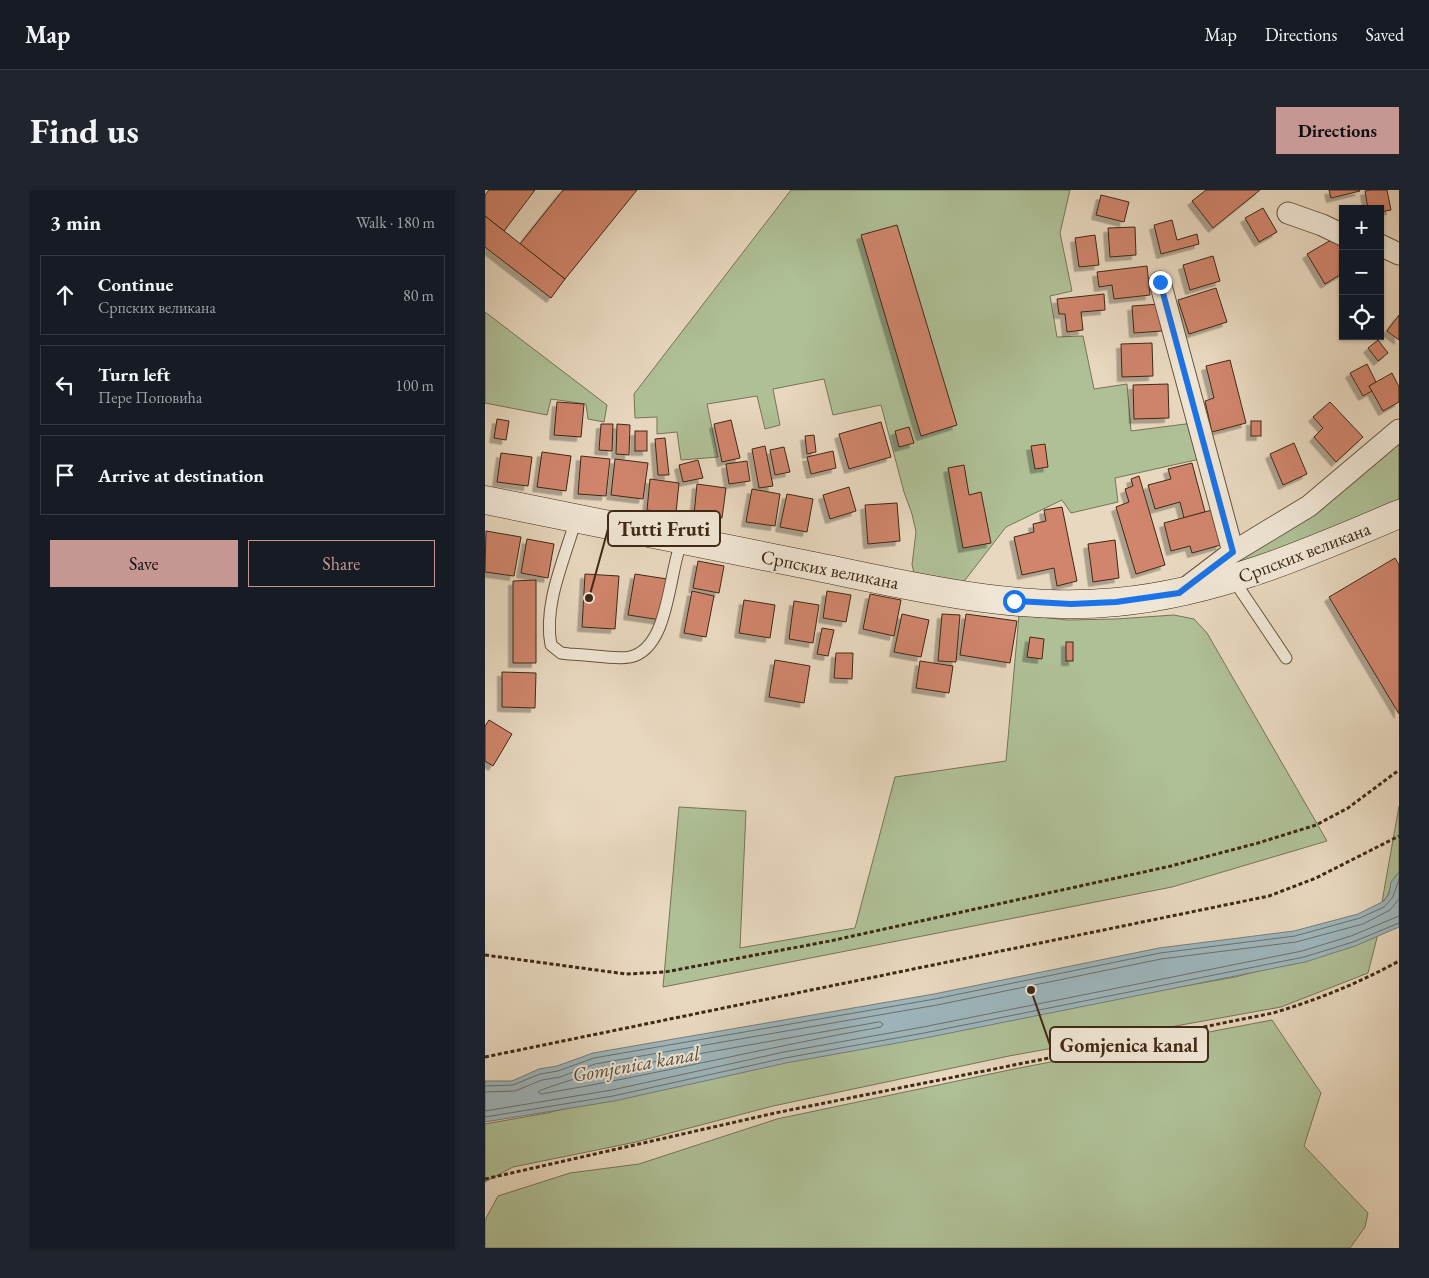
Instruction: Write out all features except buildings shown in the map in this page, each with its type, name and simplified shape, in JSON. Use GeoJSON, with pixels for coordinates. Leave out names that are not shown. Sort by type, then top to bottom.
{"type":"FeatureCollection","features":[{"type":"Feature","properties":{"kind":"main road","name":"Српских великана"},"geometry":{"type":"LineString","coordinates":[[485,500],[906,585],[1014,601],[1071,604],[1116,602],[1179,593],[1233,579],[1309,552],[1399,514]]}},
{"type":"Feature","properties":{"kind":"street"},"geometry":{"type":"LineString","coordinates":[[1288,213],[1339,233]]}},
{"type":"Feature","properties":{"kind":"street"},"geometry":{"type":"LineString","coordinates":[[1384,247],[1399,254]]}},
{"type":"Feature","properties":{"kind":"street"},"geometry":{"type":"LineString","coordinates":[[1160,282],[1233,552]]}},
{"type":"Feature","properties":{"kind":"street","name":"Српских великана"},"geometry":{"type":"LineString","coordinates":[[1179,593],[1233,552],[1309,506],[1399,430]]}},
{"type":"Feature","properties":{"kind":"lane"},"geometry":{"type":"LineString","coordinates":[[576,518],[555,588],[549,632],[551,645],[561,652],[569,654],[629,658],[645,652],[659,631],[673,566],[682,540]]}},
{"type":"Feature","properties":{"kind":"lane"},"geometry":{"type":"LineString","coordinates":[[1233,579],[1287,658]]}},
{"type":"Feature","properties":{"kind":"path"},"geometry":{"type":"LineString","coordinates":[[485,955],[626,974],[665,972],[830,942],[1104,882],[1258,843],[1317,825],[1348,808],[1399,770]]}},
{"type":"Feature","properties":{"kind":"path"},"geometry":{"type":"LineString","coordinates":[[485,1056],[1269,896],[1317,878],[1399,836]]}},
{"type":"Feature","properties":{"kind":"path"},"geometry":{"type":"LineString","coordinates":[[485,1179],[793,1109],[1273,1013],[1307,1003],[1375,974],[1399,961]]}},
{"type":"Feature","properties":{"kind":"green space"},"geometry":{"type":"Polygon","coordinates":[[[791,190],[1070,190],[1060,233],[1072,291],[1050,296],[1057,337],[1083,336],[1094,389],[1127,384],[1131,431],[1201,422],[1209,457],[1115,478],[1118,502],[1071,513],[1062,500],[1006,527],[962,584],[915,576],[912,565],[916,532],[881,405],[833,415],[824,379],[773,389],[780,425],[765,429],[757,396],[707,404],[718,457],[681,460],[677,432],[657,434],[657,417],[635,418],[634,394],[791,190]]]}},
{"type":"Feature","properties":{"kind":"green space"},"geometry":{"type":"Polygon","coordinates":[[[485,312],[607,405],[604,422],[588,419],[586,404],[551,399],[547,415],[485,403],[485,312]]]}},
{"type":"Feature","properties":{"kind":"green space"},"geometry":{"type":"Polygon","coordinates":[[[1399,440],[1399,503],[1212,577],[1399,440]]]}},
{"type":"Feature","properties":{"kind":"green space"},"geometry":{"type":"Polygon","coordinates":[[[1019,615],[1068,620],[1174,615],[1194,619],[1207,633],[1327,841],[1172,887],[663,987],[679,807],[746,811],[740,948],[855,928],[895,777],[1006,761],[1019,615]]]}},
{"type":"Feature","properties":{"kind":"green space"},"geometry":{"type":"Polygon","coordinates":[[[1399,806],[1399,872],[1388,895],[1382,902],[1399,806]]]}},
{"type":"Feature","properties":{"kind":"green space"},"geometry":{"type":"Polygon","coordinates":[[[1379,930],[1368,973],[1281,1007],[1009,1056],[773,1106],[636,1142],[513,1167],[485,1182],[485,1124],[547,1113],[778,1059],[1235,977],[1343,949],[1379,930]]]}},
{"type":"Feature","properties":{"kind":"green space"},"geometry":{"type":"Polygon","coordinates":[[[1272,1020],[1321,1093],[1304,1146],[1368,1213],[1365,1227],[1350,1248],[485,1248],[485,1220],[498,1196],[570,1173],[639,1164],[777,1119],[1014,1069],[1272,1020]]]}},
{"type":"Feature","properties":{"kind":"water"},"geometry":{"type":"Polygon","coordinates":[[[1399,872],[1399,927],[1355,946],[1305,962],[925,1038],[786,1063],[614,1101],[485,1122],[485,1081],[512,1081],[539,1069],[557,1066],[593,1053],[934,994],[1159,948],[1294,931],[1358,914],[1384,901],[1389,894],[1391,882],[1399,872]]]}},
{"type":"Feature","properties":{"kind":"place","name":"Tutti Fruti"},"geometry":{"type":"Point","coordinates":[589,598]}},
{"type":"Feature","properties":{"kind":"place","name":"Gomjenica kanal"},"geometry":{"type":"Point","coordinates":[1031,990]}},
{"type":"Feature","properties":{"kind":"route"},"geometry":{"type":"LineString","coordinates":[[1014,601],[1071,604],[1116,602],[1179,593],[1233,552],[1160,282]]}}]}
